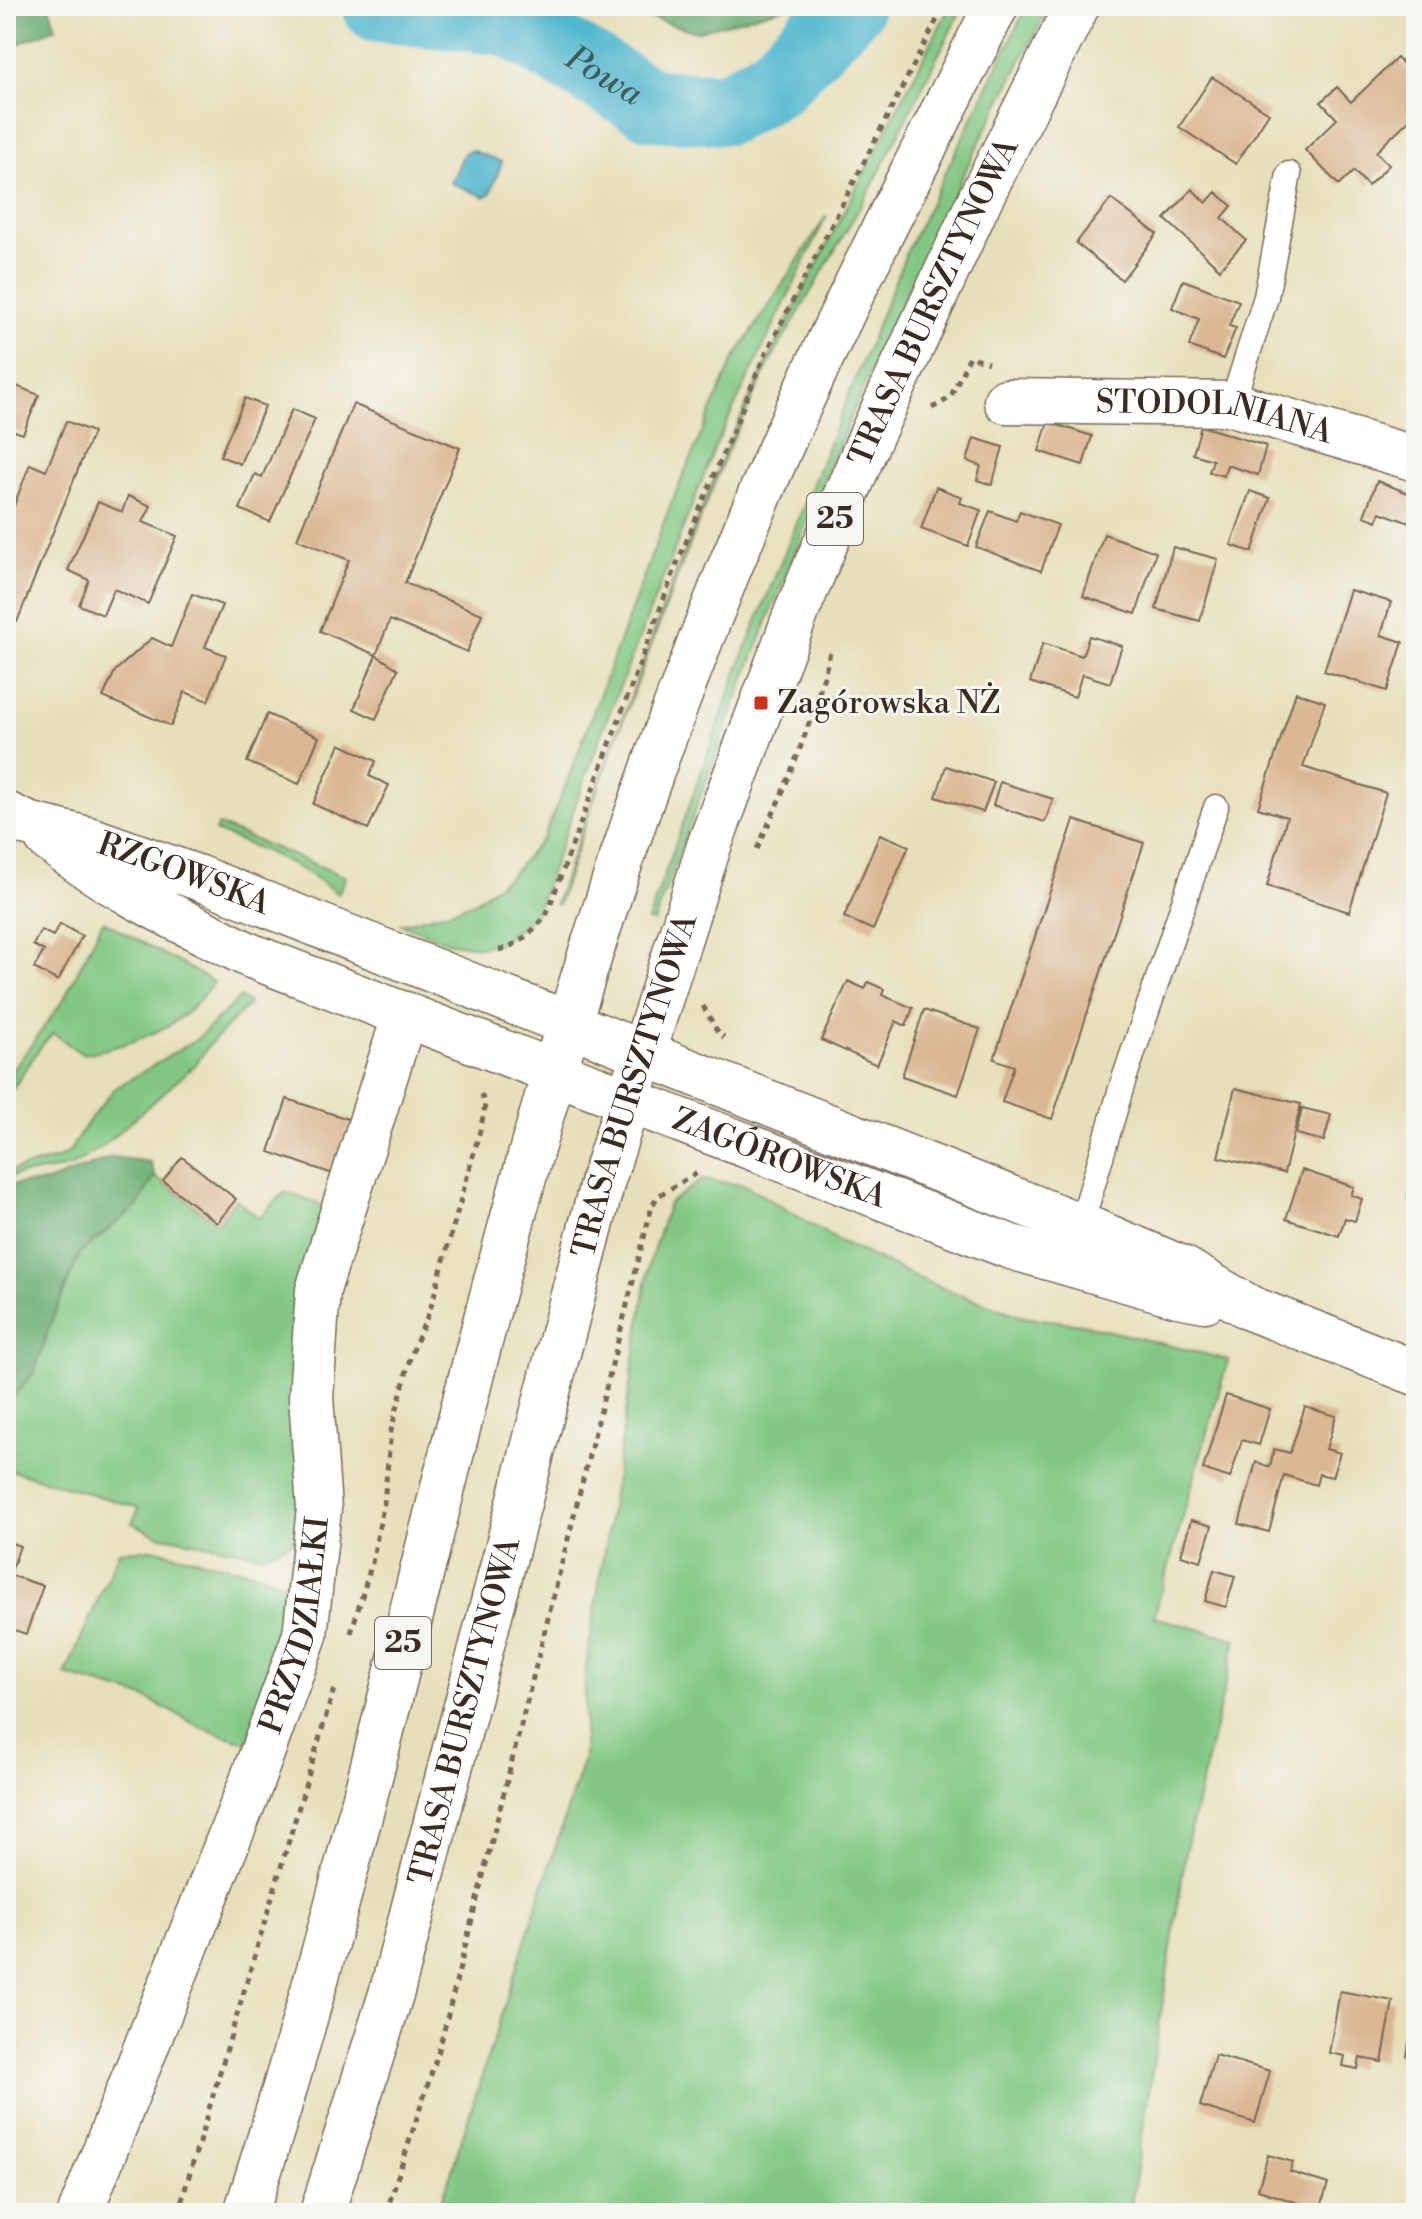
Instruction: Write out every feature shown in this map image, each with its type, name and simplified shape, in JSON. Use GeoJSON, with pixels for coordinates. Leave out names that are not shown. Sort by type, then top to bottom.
{"type":"FeatureCollection","features":[{"type":"Feature","properties":{"kind":"main road","name":"25"},"geometry":{"type":"LineString","coordinates":[[246,2213],[301,2038],[504,1246],[568,1024],[660,752],[769,474],[812,379],[996,6]]}},
{"type":"Feature","properties":{"kind":"main road","name":"TRASA BURSZTYNOWA"},"geometry":{"type":"LineString","coordinates":[[322,2213],[392,1991],[603,1180],[709,846],[761,703],[837,512],[930,304],[1077,6]]}},
{"type":"Feature","properties":{"kind":"main road","name":"STODOLNIANA"},"geometry":{"type":"LineString","coordinates":[[1006,401],[1232,404],[1416,459]]}},
{"type":"Feature","properties":{"kind":"main road","name":"RZGOWSKA"},"geometry":{"type":"LineString","coordinates":[[17,819],[92,840],[199,878],[338,934]]}},
{"type":"Feature","properties":{"kind":"main road","name":"RZGOWSKA"},"geometry":{"type":"LineString","coordinates":[[17,819],[83,867],[148,904],[249,955],[316,980]]}},
{"type":"Feature","properties":{"kind":"main road","name":"ZAGÓROWSKA"},"geometry":{"type":"LineString","coordinates":[[338,934],[642,1053],[1074,1245],[1184,1269],[1250,1308],[1416,1373]]}},
{"type":"Feature","properties":{"kind":"main road","name":"ZAGÓROWSKA"},"geometry":{"type":"LineString","coordinates":[[316,980],[1011,1247],[1074,1245]]}},
{"type":"Feature","properties":{"kind":"main road","name":"PRZYDZIAŁKI"},"geometry":{"type":"LineString","coordinates":[[80,2213],[250,1786],[305,1635],[319,1509],[311,1397],[318,1290],[405,1014]]}},
{"type":"Feature","properties":{"kind":"lane"},"geometry":{"type":"LineString","coordinates":[[1232,404],[1266,297],[1289,174]]}},
{"type":"Feature","properties":{"kind":"lane"},"geometry":{"type":"LineString","coordinates":[[1074,1245],[1123,1082],[1216,807]]}},
{"type":"Feature","properties":{"kind":"path"},"geometry":{"type":"LineString","coordinates":[[701,995],[709,1019],[719,1034],[728,1039]]}},
{"type":"Feature","properties":{"kind":"path"},"geometry":{"type":"LineString","coordinates":[[386,2213],[439,2050],[652,1206],[658,1196],[670,1187],[704,1172]]}},
{"type":"Feature","properties":{"kind":"green space"},"geometry":{"type":"Polygon","coordinates":[[[6,6],[49,6],[56,28],[6,49],[6,6]]]}},
{"type":"Feature","properties":{"kind":"green space"},"geometry":{"type":"Polygon","coordinates":[[[623,6],[790,6],[696,32],[635,13],[623,6]]]}},
{"type":"Feature","properties":{"kind":"green space"},"geometry":{"type":"Polygon","coordinates":[[[950,6],[963,6],[871,188],[770,362],[728,450],[597,790],[558,905],[555,904],[675,575],[726,449],[768,360],[950,6]]]}},
{"type":"Feature","properties":{"kind":"green space"},"geometry":{"type":"Polygon","coordinates":[[[1027,6],[1049,6],[938,225],[876,359],[760,639],[654,922],[648,921],[742,658],[908,249],[1027,6]]]}},
{"type":"Feature","properties":{"kind":"green space"},"geometry":{"type":"Polygon","coordinates":[[[827,215],[716,445],[605,724],[535,915],[500,943],[480,947],[450,943],[401,924],[474,902],[511,875],[543,838],[567,782],[670,506],[733,361],[827,215]]]}},
{"type":"Feature","properties":{"kind":"green space"},"geometry":{"type":"Polygon","coordinates":[[[218,825],[346,877],[338,894],[294,865],[215,831],[218,825]]]}},
{"type":"Feature","properties":{"kind":"green space"},"geometry":{"type":"Polygon","coordinates":[[[103,921],[214,982],[182,1017],[126,1044],[82,1054],[53,1033],[6,1099],[6,1080],[64,999],[103,921]]]}},
{"type":"Feature","properties":{"kind":"green space"},"geometry":{"type":"Polygon","coordinates":[[[240,997],[249,1004],[208,1046],[196,1064],[103,1146],[70,1167],[6,1177],[6,1172],[57,1159],[69,1152],[114,1089],[197,1039],[240,997]]]}},
{"type":"Feature","properties":{"kind":"green space"},"geometry":{"type":"Polygon","coordinates":[[[112,1157],[150,1162],[155,1176],[137,1206],[80,1253],[34,1372],[6,1406],[6,1185],[47,1182],[112,1157]]]}},
{"type":"Feature","properties":{"kind":"green space"},"geometry":{"type":"Polygon","coordinates":[[[155,1176],[217,1223],[236,1199],[259,1218],[285,1192],[317,1203],[328,1213],[298,1539],[264,1555],[157,1535],[132,1523],[139,1508],[6,1469],[6,1406],[34,1372],[80,1253],[137,1206],[155,1176]]]}},
{"type":"Feature","properties":{"kind":"green space"},"geometry":{"type":"Polygon","coordinates":[[[702,1180],[745,1185],[839,1241],[929,1283],[1023,1317],[1082,1324],[1228,1360],[1154,1617],[1236,1639],[1187,1845],[1130,2213],[438,2213],[584,1758],[585,1674],[649,1264],[669,1203],[702,1180]]]}},
{"type":"Feature","properties":{"kind":"green space"},"geometry":{"type":"Polygon","coordinates":[[[152,1549],[260,1574],[292,1586],[292,1616],[247,1743],[202,1728],[144,1697],[65,1675],[119,1551],[152,1549]]]}},
{"type":"Feature","properties":{"kind":"water"},"geometry":{"type":"Polygon","coordinates":[[[471,150],[502,162],[490,194],[485,197],[451,183],[464,153],[471,150]]]}},
{"type":"Feature","properties":{"kind":"building"},"geometry":{"type":"Polygon","coordinates":[[[1397,58],[1416,78],[1416,113],[1376,152],[1389,165],[1368,186],[1354,171],[1339,185],[1305,150],[1337,119],[1321,102],[1337,87],[1351,102],[1397,58]]]}},
{"type":"Feature","properties":{"kind":"building"},"geometry":{"type":"Polygon","coordinates":[[[1212,77],[1269,113],[1236,164],[1179,127],[1212,77]]]}},
{"type":"Feature","properties":{"kind":"building"},"geometry":{"type":"Polygon","coordinates":[[[1192,189],[1206,203],[1216,192],[1232,206],[1222,218],[1246,240],[1220,269],[1165,219],[1192,189]]]}},
{"type":"Feature","properties":{"kind":"building"},"geometry":{"type":"Polygon","coordinates":[[[1111,199],[1157,234],[1122,280],[1076,243],[1111,199]]]}},
{"type":"Feature","properties":{"kind":"building"},"geometry":{"type":"Polygon","coordinates":[[[1183,280],[1239,301],[1229,326],[1236,328],[1223,359],[1189,346],[1199,319],[1172,308],[1183,280]]]}},
{"type":"Feature","properties":{"kind":"building"},"geometry":{"type":"Polygon","coordinates":[[[6,385],[39,395],[23,434],[6,428],[6,385]]]}},
{"type":"Feature","properties":{"kind":"building"},"geometry":{"type":"Polygon","coordinates":[[[245,398],[265,406],[240,464],[220,456],[245,398]]]}},
{"type":"Feature","properties":{"kind":"building"},"geometry":{"type":"Polygon","coordinates":[[[353,404],[460,448],[405,583],[482,614],[467,652],[390,620],[376,655],[320,631],[349,560],[297,539],[353,404]]]}},
{"type":"Feature","properties":{"kind":"building"},"geometry":{"type":"Polygon","coordinates":[[[292,409],[315,419],[270,522],[240,509],[255,474],[262,477],[292,409]]]}},
{"type":"Feature","properties":{"kind":"building"},"geometry":{"type":"Polygon","coordinates":[[[66,421],[93,432],[17,622],[6,617],[6,559],[11,547],[6,545],[6,515],[10,516],[30,464],[46,471],[66,421]]]}},
{"type":"Feature","properties":{"kind":"building"},"geometry":{"type":"Polygon","coordinates":[[[1048,422],[1092,436],[1083,465],[1039,451],[1048,422]]]}},
{"type":"Feature","properties":{"kind":"building"},"geometry":{"type":"Polygon","coordinates":[[[1201,426],[1266,446],[1258,475],[1227,465],[1224,476],[1209,472],[1213,460],[1193,454],[1201,426]]]}},
{"type":"Feature","properties":{"kind":"building"},"geometry":{"type":"Polygon","coordinates":[[[974,438],[1003,447],[992,485],[977,480],[981,466],[967,461],[974,438]]]}},
{"type":"Feature","properties":{"kind":"building"},"geometry":{"type":"Polygon","coordinates":[[[1377,481],[1416,496],[1416,514],[1412,524],[1380,512],[1377,521],[1364,516],[1377,481]]]}},
{"type":"Feature","properties":{"kind":"building"},"geometry":{"type":"Polygon","coordinates":[[[936,487],[962,497],[960,503],[981,510],[968,546],[921,529],[936,487]]]}},
{"type":"Feature","properties":{"kind":"building"},"geometry":{"type":"Polygon","coordinates":[[[1250,491],[1270,498],[1252,552],[1231,545],[1250,491]]]}},
{"type":"Feature","properties":{"kind":"building"},"geometry":{"type":"Polygon","coordinates":[[[128,496],[151,506],[143,522],[177,536],[148,604],[114,589],[103,615],[79,605],[89,580],[68,570],[98,502],[122,512],[128,496]]]}},
{"type":"Feature","properties":{"kind":"building"},"geometry":{"type":"Polygon","coordinates":[[[990,511],[1016,521],[1020,511],[1058,525],[1041,571],[976,547],[990,511]]]}},
{"type":"Feature","properties":{"kind":"building"},"geometry":{"type":"Polygon","coordinates":[[[1104,534],[1156,552],[1136,614],[1083,596],[1104,534]]]}},
{"type":"Feature","properties":{"kind":"building"},"geometry":{"type":"Polygon","coordinates":[[[1173,547],[1218,559],[1200,621],[1156,609],[1173,547]]]}},
{"type":"Feature","properties":{"kind":"building"},"geometry":{"type":"Polygon","coordinates":[[[1350,590],[1391,602],[1381,635],[1403,642],[1387,691],[1324,671],[1350,590]]]}},
{"type":"Feature","properties":{"kind":"building"},"geometry":{"type":"Polygon","coordinates":[[[192,594],[222,605],[205,647],[226,655],[208,701],[185,692],[171,726],[103,697],[115,671],[152,638],[171,647],[192,594]]]}},
{"type":"Feature","properties":{"kind":"building"},"geometry":{"type":"Polygon","coordinates":[[[1089,636],[1122,646],[1110,683],[1082,674],[1075,697],[1030,682],[1043,643],[1082,656],[1089,636]]]}},
{"type":"Feature","properties":{"kind":"building"},"geometry":{"type":"Polygon","coordinates":[[[376,655],[398,669],[376,719],[354,709],[376,655]]]}},
{"type":"Feature","properties":{"kind":"building"},"geometry":{"type":"Polygon","coordinates":[[[1296,692],[1325,702],[1303,767],[1386,793],[1349,912],[1267,886],[1287,817],[1258,808],[1296,692]]]}},
{"type":"Feature","properties":{"kind":"building"},"geometry":{"type":"Polygon","coordinates":[[[267,714],[319,737],[299,784],[247,762],[267,714]]]}},
{"type":"Feature","properties":{"kind":"building"},"geometry":{"type":"Polygon","coordinates":[[[340,744],[376,761],[369,776],[389,785],[368,829],[313,804],[340,744]]]}},
{"type":"Feature","properties":{"kind":"building"},"geometry":{"type":"Polygon","coordinates":[[[946,766],[994,782],[983,812],[936,797],[946,766]]]}},
{"type":"Feature","properties":{"kind":"building"},"geometry":{"type":"Polygon","coordinates":[[[1000,782],[1053,799],[1045,822],[993,805],[1000,782]]]}},
{"type":"Feature","properties":{"kind":"building"},"geometry":{"type":"Polygon","coordinates":[[[1074,820],[1144,843],[1052,1119],[1002,1102],[1014,1066],[994,1059],[1074,820]]]}},
{"type":"Feature","properties":{"kind":"building"},"geometry":{"type":"Polygon","coordinates":[[[880,834],[909,846],[873,930],[844,917],[880,834]]]}},
{"type":"Feature","properties":{"kind":"building"},"geometry":{"type":"Polygon","coordinates":[[[60,924],[82,936],[58,981],[34,968],[44,951],[33,945],[41,930],[53,936],[60,924]]]}},
{"type":"Feature","properties":{"kind":"building"},"geometry":{"type":"Polygon","coordinates":[[[848,981],[865,989],[868,982],[884,989],[882,995],[913,1008],[906,1026],[896,1021],[877,1065],[821,1040],[848,981]]]}},
{"type":"Feature","properties":{"kind":"building"},"geometry":{"type":"Polygon","coordinates":[[[924,1010],[980,1029],[958,1095],[902,1076],[924,1010]]]}},
{"type":"Feature","properties":{"kind":"building"},"geometry":{"type":"Polygon","coordinates":[[[1235,1088],[1301,1104],[1284,1173],[1218,1157],[1235,1088]]]}},
{"type":"Feature","properties":{"kind":"building"},"geometry":{"type":"Polygon","coordinates":[[[287,1099],[351,1120],[333,1174],[269,1152],[287,1099]]]}},
{"type":"Feature","properties":{"kind":"building"},"geometry":{"type":"Polygon","coordinates":[[[1302,1108],[1331,1115],[1324,1141],[1296,1134],[1302,1108]]]}},
{"type":"Feature","properties":{"kind":"building"},"geometry":{"type":"Polygon","coordinates":[[[182,1157],[236,1199],[217,1223],[163,1181],[182,1157]]]}},
{"type":"Feature","properties":{"kind":"building"},"geometry":{"type":"Polygon","coordinates":[[[1416,1163],[1416,1200],[1408,1199],[1416,1163]]]}},
{"type":"Feature","properties":{"kind":"building"},"geometry":{"type":"Polygon","coordinates":[[[1302,1170],[1354,1187],[1351,1195],[1362,1199],[1355,1221],[1345,1218],[1339,1236],[1286,1219],[1302,1170]]]}},
{"type":"Feature","properties":{"kind":"building"},"geometry":{"type":"Polygon","coordinates":[[[1226,1395],[1270,1409],[1259,1445],[1242,1440],[1230,1478],[1203,1469],[1226,1395]]]}},
{"type":"Feature","properties":{"kind":"building"},"geometry":{"type":"Polygon","coordinates":[[[1305,1407],[1336,1416],[1326,1449],[1340,1453],[1332,1477],[1319,1474],[1316,1485],[1284,1475],[1269,1532],[1239,1524],[1256,1462],[1270,1467],[1274,1449],[1290,1453],[1305,1407]]]}},
{"type":"Feature","properties":{"kind":"building"},"geometry":{"type":"Polygon","coordinates":[[[1191,1520],[1212,1526],[1201,1561],[1181,1555],[1191,1520]]]}},
{"type":"Feature","properties":{"kind":"building"},"geometry":{"type":"Polygon","coordinates":[[[6,1541],[20,1546],[10,1575],[43,1586],[26,1634],[6,1627],[6,1541]]]}},
{"type":"Feature","properties":{"kind":"building"},"geometry":{"type":"Polygon","coordinates":[[[1214,1570],[1235,1576],[1226,1607],[1205,1601],[1214,1570]]]}},
{"type":"Feature","properties":{"kind":"building"},"geometry":{"type":"Polygon","coordinates":[[[1340,1991],[1393,2001],[1382,2062],[1360,2058],[1358,2069],[1343,2066],[1345,2056],[1329,2053],[1340,1991]]]}},
{"type":"Feature","properties":{"kind":"building"},"geometry":{"type":"Polygon","coordinates":[[[1416,2010],[1416,2058],[1407,2056],[1416,2010]]]}},
{"type":"Feature","properties":{"kind":"building"},"geometry":{"type":"Polygon","coordinates":[[[1215,2055],[1270,2071],[1255,2123],[1200,2106],[1215,2055]]]}},
{"type":"Feature","properties":{"kind":"building"},"geometry":{"type":"Polygon","coordinates":[[[1268,2155],[1293,2162],[1290,2172],[1328,2184],[1320,2210],[1258,2190],[1268,2155]]]}},
{"type":"Feature","properties":{"kind":"waterway","name":"Powa"},"geometry":{"type":"LineString","coordinates":[[378,6],[508,20],[652,105],[726,109],[775,81],[848,6]]}},
{"type":"Feature","properties":{"kind":"place","name":"Zagórowska NŻ"},"geometry":{"type":"Point","coordinates":[761,703]}}]}
